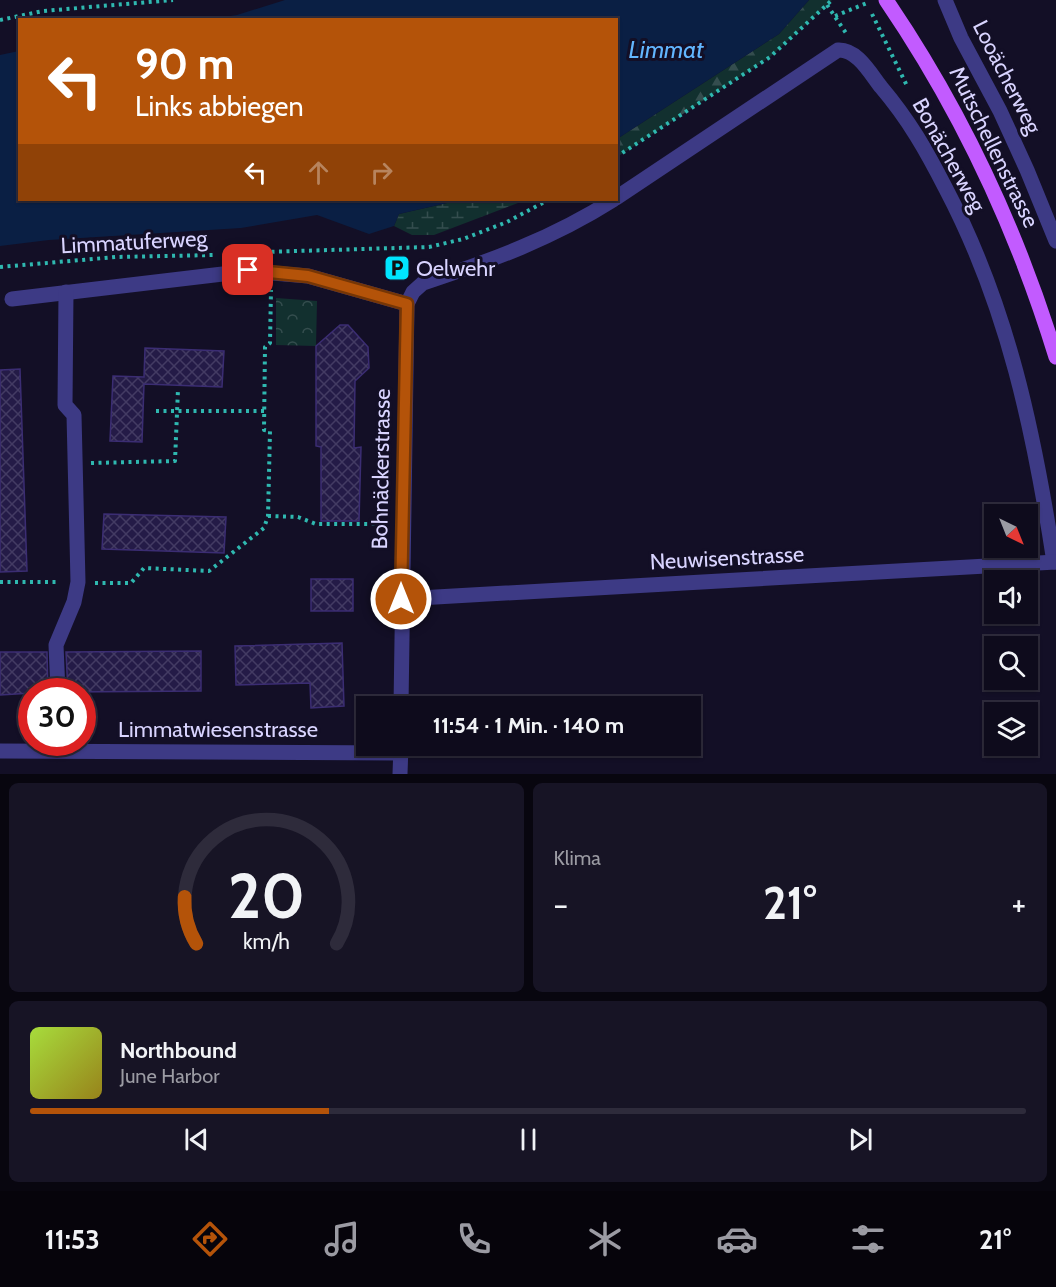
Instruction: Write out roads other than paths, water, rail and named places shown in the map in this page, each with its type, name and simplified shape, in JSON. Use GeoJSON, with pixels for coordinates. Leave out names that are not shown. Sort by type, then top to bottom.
{"type":"FeatureCollection","features":[{"type":"Feature","properties":{"kind":"main road","name":"Mutschellenstrasse"},"geometry":{"type":"LineString","coordinates":[[886,0],[940,87],[996,196],[1014,236],[1056,357]]}},
{"type":"Feature","properties":{"kind":"street","name":"Looächerweg"},"geometry":{"type":"LineString","coordinates":[[946,0],[960,38],[1000,111],[1027,170],[1056,241]]}},
{"type":"Feature","properties":{"kind":"street","name":"Bonächerweg"},"geometry":{"type":"LineString","coordinates":[[618,197],[838,50],[845,50],[853,54],[908,118],[956,208],[999,309],[1032,431],[1055,562]]}},
{"type":"Feature","properties":{"kind":"street"},"geometry":{"type":"LineString","coordinates":[[12,299],[248,270],[308,276],[407,304],[413,292],[423,283],[526,247],[560,231],[612,201]]}},
{"type":"Feature","properties":{"kind":"street"},"geometry":{"type":"LineString","coordinates":[[57,678],[56,645],[74,602],[78,582],[73,463],[74,415],[65,405],[66,292]]}},
{"type":"Feature","properties":{"kind":"street","name":"Bohnäckerstrasse"},"geometry":{"type":"LineString","coordinates":[[401,696],[407,304]]}},
{"type":"Feature","properties":{"kind":"street","name":"Neuwisenstrasse"},"geometry":{"type":"LineString","coordinates":[[401,599],[1055,562]]}},
{"type":"Feature","properties":{"kind":"street","name":"Limmatwiesenstrasse"},"geometry":{"type":"LineString","coordinates":[[96,747],[356,749]]}},
{"type":"Feature","properties":{"kind":"street","name":"Limmatwiesenstrasse"},"geometry":{"type":"LineString","coordinates":[[0,751],[18,750]]}},
{"type":"Feature","properties":{"kind":"street"},"geometry":{"type":"LineString","coordinates":[[400,774],[401,756]]}},
{"type":"Feature","properties":{"kind":"water","name":"Limmat"},"geometry":{"type":"Polygon","coordinates":[[[285,0],[809,0],[779,34],[618,138],[618,18],[218,18],[237,15],[285,0]]]}},
{"type":"Feature","properties":{"kind":"water"},"geometry":{"type":"Polygon","coordinates":[[[18,51],[18,201],[456,201],[399,214],[394,226],[369,234],[317,215],[241,228],[49,240],[0,246],[0,55],[18,51]]]}},
{"type":"Feature","properties":{"kind":"place","name":"Oelwehr"},"geometry":{"type":"Point","coordinates":[397,268]}}]}
